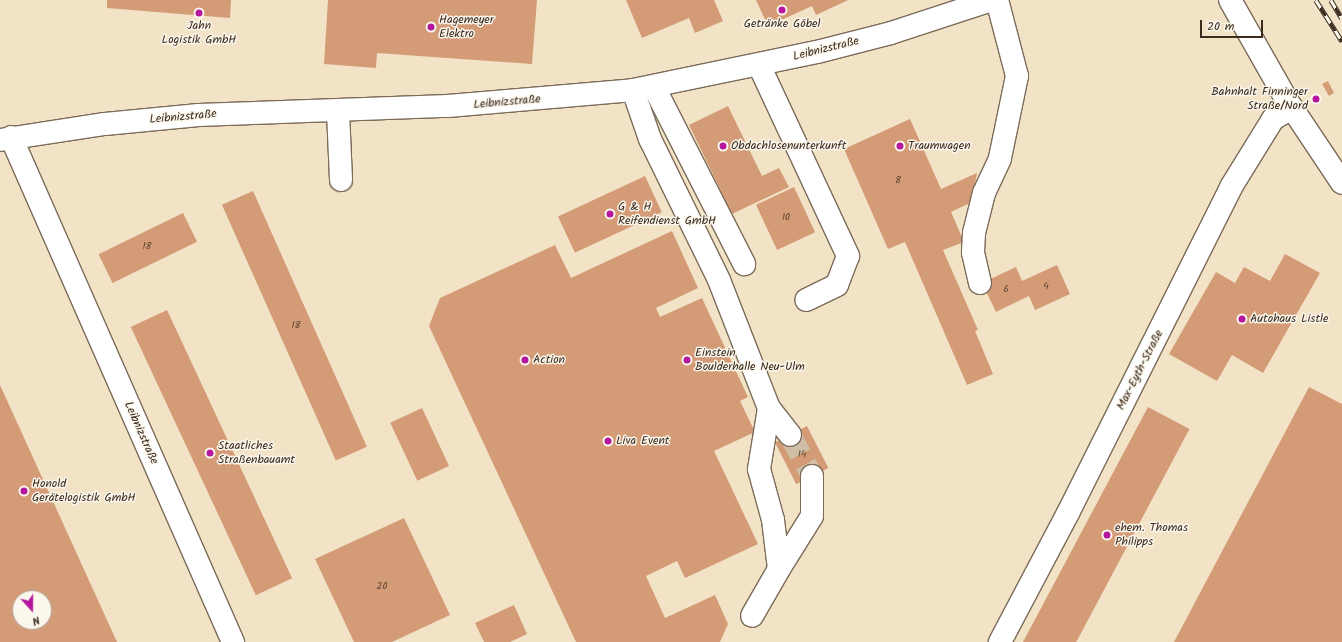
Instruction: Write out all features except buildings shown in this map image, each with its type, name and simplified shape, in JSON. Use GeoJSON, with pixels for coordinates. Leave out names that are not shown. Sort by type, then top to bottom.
{"type":"FeatureCollection","features":[{"type":"Feature","properties":{"kind":"street","name":"Leibnizstraße"},"geometry":{"type":"LineString","coordinates":[[233,642],[6,138],[105,124],[199,115],[268,111],[338,111],[448,106],[643,88],[758,65],[891,33],[992,0]]}},
{"type":"Feature","properties":{"kind":"street"},"geometry":{"type":"LineString","coordinates":[[980,283],[973,252],[974,233],[984,193],[1000,158],[1017,76],[997,0]]}},
{"type":"Feature","properties":{"kind":"street"},"geometry":{"type":"LineString","coordinates":[[1230,0],[1292,108],[1342,183]]}},
{"type":"Feature","properties":{"kind":"street"},"geometry":{"type":"LineString","coordinates":[[758,65],[848,256],[837,285],[806,300]]}},
{"type":"Feature","properties":{"kind":"street"},"geometry":{"type":"LineString","coordinates":[[643,88],[744,264]]}},
{"type":"Feature","properties":{"kind":"street"},"geometry":{"type":"LineString","coordinates":[[643,88],[650,139],[719,280],[769,408],[790,435]]}},
{"type":"Feature","properties":{"kind":"street","name":"Max-Eyth-Straße"},"geometry":{"type":"LineString","coordinates":[[1000,642],[1068,513],[1231,187],[1273,119],[1292,108]]}},
{"type":"Feature","properties":{"kind":"street"},"geometry":{"type":"LineString","coordinates":[[338,111],[341,180]]}},
{"type":"Feature","properties":{"kind":"street"},"geometry":{"type":"LineString","coordinates":[[769,408],[759,469],[773,520],[779,569]]}},
{"type":"Feature","properties":{"kind":"street"},"geometry":{"type":"LineString","coordinates":[[752,616],[812,516],[812,476]]}},
{"type":"Feature","properties":{"kind":"tunnel"},"geometry":{"type":"LineString","coordinates":[[790,435],[812,476]]}},
{"type":"Feature","properties":{"kind":"railway"},"geometry":{"type":"LineString","coordinates":[[1316,0],[1342,41]]}},
{"type":"Feature","properties":{"kind":"railway"},"geometry":{"type":"LineString","coordinates":[[1331,0],[1342,18]]}},
{"type":"Feature","properties":{"kind":"place","name":"Getränke Göbel"},"geometry":{"type":"Point","coordinates":[782,10]}},
{"type":"Feature","properties":{"kind":"place","name":"Jahn Logistik GmbH"},"geometry":{"type":"Point","coordinates":[199,13]}},
{"type":"Feature","properties":{"kind":"place","name":"Hagemeyer Elektro"},"geometry":{"type":"Point","coordinates":[431,27]}},
{"type":"Feature","properties":{"kind":"place","name":"Bahnhalt Finninger Straße/Nord"},"geometry":{"type":"Point","coordinates":[1316,99]}},
{"type":"Feature","properties":{"kind":"place","name":"Obdachlosenunterkunft"},"geometry":{"type":"Point","coordinates":[723,146]}},
{"type":"Feature","properties":{"kind":"place","name":"Traumwagen"},"geometry":{"type":"Point","coordinates":[900,146]}},
{"type":"Feature","properties":{"kind":"place","name":"G & H Reifendienst GmbH"},"geometry":{"type":"Point","coordinates":[610,214]}},
{"type":"Feature","properties":{"kind":"place","name":"Autohaus Listle"},"geometry":{"type":"Point","coordinates":[1242,319]}},
{"type":"Feature","properties":{"kind":"place","name":"Action"},"geometry":{"type":"Point","coordinates":[525,360]}},
{"type":"Feature","properties":{"kind":"place","name":"Einstein Boulderhalle Neu-Ulm"},"geometry":{"type":"Point","coordinates":[687,360]}},
{"type":"Feature","properties":{"kind":"place","name":"Liva Event"},"geometry":{"type":"Point","coordinates":[608,441]}},
{"type":"Feature","properties":{"kind":"place","name":"Staatliches Straßenbauamt"},"geometry":{"type":"Point","coordinates":[210,453]}},
{"type":"Feature","properties":{"kind":"place","name":"Honold Gerätelogistik GmbH"},"geometry":{"type":"Point","coordinates":[24,491]}},
{"type":"Feature","properties":{"kind":"place","name":"ehem. Thomas Philipps"},"geometry":{"type":"Point","coordinates":[1107,535]}}]}
